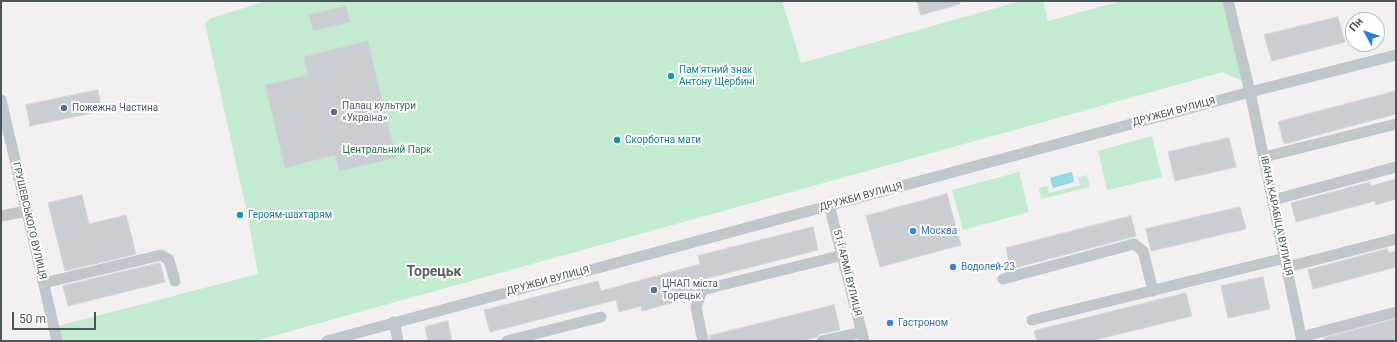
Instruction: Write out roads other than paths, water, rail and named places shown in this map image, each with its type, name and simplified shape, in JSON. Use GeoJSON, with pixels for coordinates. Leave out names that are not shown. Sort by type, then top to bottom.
{"type":"FeatureCollection","features":[{"type":"Feature","properties":{"kind":"street","name":"ІВАНА КАРАБІЦА ВУЛИЦЯ"},"geometry":{"type":"LineString","coordinates":[[1228,1],[1250,92],[1301,339]]}},
{"type":"Feature","properties":{"kind":"street","name":"ДРУЖБИ ВУЛИЦЯ"},"geometry":{"type":"LineString","coordinates":[[327,341],[1250,92],[1396,55]]}},
{"type":"Feature","properties":{"kind":"street","name":"ГРУШЕВСЬКОГО ВУЛИЦЯ"},"geometry":{"type":"LineString","coordinates":[[1,100],[57,341]]}},
{"type":"Feature","properties":{"kind":"street"},"geometry":{"type":"LineString","coordinates":[[1264,157],[1396,124]]}},
{"type":"Feature","properties":{"kind":"street"},"geometry":{"type":"LineString","coordinates":[[1273,200],[1396,167]]}},
{"type":"Feature","properties":{"kind":"street","name":"51-Ї АРМІЇ ВУЛИЦЯ"},"geometry":{"type":"LineString","coordinates":[[829,205],[863,336]]}},
{"type":"Feature","properties":{"kind":"street"},"geometry":{"type":"LineString","coordinates":[[1,216],[27,211]]}},
{"type":"Feature","properties":{"kind":"street"},"geometry":{"type":"LineString","coordinates":[[1032,320],[1153,291],[1396,239]]}},
{"type":"Feature","properties":{"kind":"street"},"geometry":{"type":"LineString","coordinates":[[1003,279],[1134,244],[1143,251],[1153,291]]}},
{"type":"Feature","properties":{"kind":"street"},"geometry":{"type":"LineString","coordinates":[[44,283],[161,255],[169,260],[175,281]]}},
{"type":"Feature","properties":{"kind":"street"},"geometry":{"type":"LineString","coordinates":[[704,341],[696,307],[702,290],[843,255]]}},
{"type":"Feature","properties":{"kind":"street"},"geometry":{"type":"LineString","coordinates":[[1301,339],[1396,312]]}},
{"type":"Feature","properties":{"kind":"street"},"geometry":{"type":"LineString","coordinates":[[507,341],[601,317]]}},
{"type":"Feature","properties":{"kind":"street"},"geometry":{"type":"LineString","coordinates":[[394,322],[398,341]]}},
{"type":"Feature","properties":{"kind":"street"},"geometry":{"type":"LineString","coordinates":[[822,341],[863,336]]}},
{"type":"Feature","properties":{"kind":"water"},"geometry":{"type":"Polygon","coordinates":[[[1072,172],[1074,182],[1053,188],[1050,178],[1072,172]]]}},
{"type":"Feature","properties":{"kind":"place","name":"Пам'ятний знак Антону Щербині"},"geometry":{"type":"Point","coordinates":[671,76]}},
{"type":"Feature","properties":{"kind":"place","name":"Пожежна Частина"},"geometry":{"type":"Point","coordinates":[64,108]}},
{"type":"Feature","properties":{"kind":"place","name":"Палац культури «Україна»"},"geometry":{"type":"Point","coordinates":[334,112]}},
{"type":"Feature","properties":{"kind":"place","name":"Скорботна мати"},"geometry":{"type":"Point","coordinates":[617,140]}},
{"type":"Feature","properties":{"kind":"place","name":"Героям-шахтарям"},"geometry":{"type":"Point","coordinates":[240,215]}},
{"type":"Feature","properties":{"kind":"place","name":"Москва"},"geometry":{"type":"Point","coordinates":[913,231]}},
{"type":"Feature","properties":{"kind":"place","name":"Водолей-23"},"geometry":{"type":"Point","coordinates":[953,267]}},
{"type":"Feature","properties":{"kind":"place","name":"ЦНАП міста Торецьк"},"geometry":{"type":"Point","coordinates":[654,290]}},
{"type":"Feature","properties":{"kind":"place","name":"Гастроном"},"geometry":{"type":"Point","coordinates":[890,323]}},
{"type":"Feature","properties":{"kind":"district","name":"Торецьк"},"geometry":{"type":"Point","coordinates":[434,272]}},
{"type":"Feature","properties":{"kind":"park label","name":"Центральний Парк"},"geometry":{"type":"Point","coordinates":[387,150]}}]}
